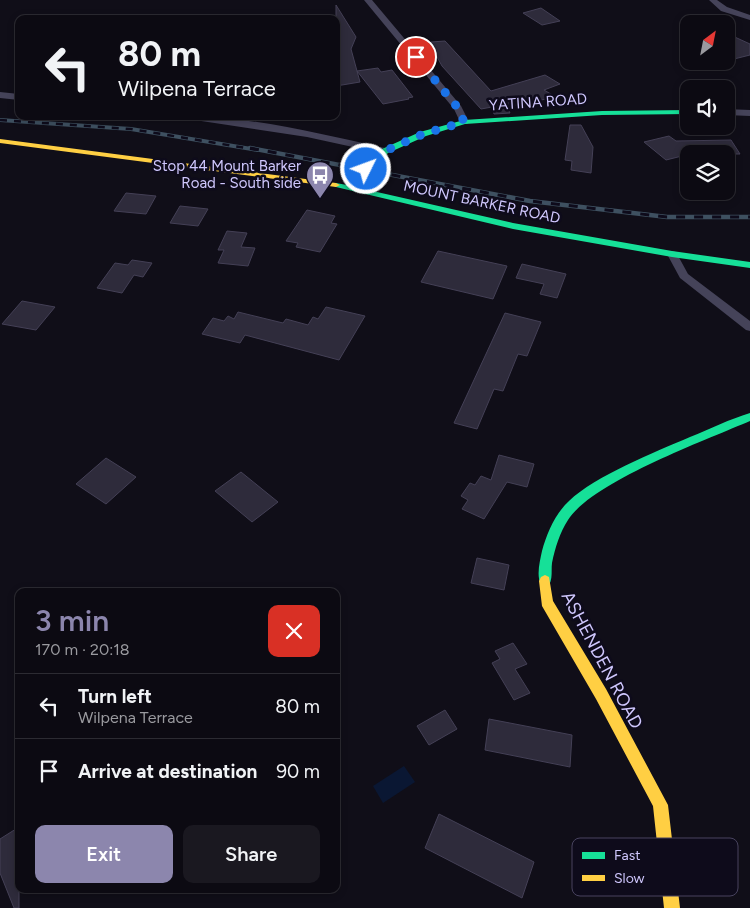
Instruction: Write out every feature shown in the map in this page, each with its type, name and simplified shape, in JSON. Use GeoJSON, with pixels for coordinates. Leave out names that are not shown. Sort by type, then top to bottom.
{"type":"FeatureCollection","features":[{"type":"Feature","properties":{"kind":"street"},"geometry":{"type":"LineString","coordinates":[[368,0],[458,108],[464,122]]}},
{"type":"Feature","properties":{"kind":"street"},"geometry":{"type":"LineString","coordinates":[[712,0],[724,8],[750,18]]}},
{"type":"Feature","properties":{"kind":"street"},"geometry":{"type":"LineString","coordinates":[[0,95],[15,97]]}},
{"type":"Feature","properties":{"kind":"street","name":"YATINA ROAD"},"geometry":{"type":"LineString","coordinates":[[350,188],[385,151],[423,134],[464,122],[602,113],[680,112]]}},
{"type":"Feature","properties":{"kind":"street"},"geometry":{"type":"LineString","coordinates":[[735,112],[750,113]]}},
{"type":"Feature","properties":{"kind":"street"},"geometry":{"type":"LineString","coordinates":[[214,120],[307,134],[385,151]]}},
{"type":"Feature","properties":{"kind":"street","name":"MOUNT BARKER ROAD"},"geometry":{"type":"LineString","coordinates":[[0,141],[170,162],[350,188],[513,226],[672,254],[750,265]]}},
{"type":"Feature","properties":{"kind":"street"},"geometry":{"type":"LineString","coordinates":[[672,254],[684,276],[750,327]]}},
{"type":"Feature","properties":{"kind":"street","name":"ASHENDEN ROAD"},"geometry":{"type":"LineString","coordinates":[[664,838],[660,805],[601,694],[548,602],[544,569],[553,538],[568,510],[585,494],[657,456],[750,417]]}},
{"type":"Feature","properties":{"kind":"water"},"geometry":{"type":"Polygon","coordinates":[[[404,766],[415,782],[383,803],[373,786],[404,766]]]}},
{"type":"Feature","properties":{"kind":"building"},"geometry":{"type":"Polygon","coordinates":[[[336,5],[356,37],[351,49],[360,82],[340,85],[340,15],[336,15],[336,5]]]}},
{"type":"Feature","properties":{"kind":"building"},"geometry":{"type":"Polygon","coordinates":[[[541,8],[560,21],[542,25],[523,13],[541,8]]]}},
{"type":"Feature","properties":{"kind":"building"},"geometry":{"type":"Polygon","coordinates":[[[735,37],[750,44],[750,55],[735,59],[735,37]]]}},
{"type":"Feature","properties":{"kind":"building"},"geometry":{"type":"Polygon","coordinates":[[[445,41],[491,91],[545,75],[560,84],[544,90],[556,97],[507,107],[510,113],[494,114],[492,107],[481,109],[442,66],[431,46],[433,46],[431,42],[445,41]]]}},
{"type":"Feature","properties":{"kind":"building"},"geometry":{"type":"Polygon","coordinates":[[[378,68],[381,72],[392,70],[413,97],[383,104],[357,71],[378,68]]]}},
{"type":"Feature","properties":{"kind":"building"},"geometry":{"type":"Polygon","coordinates":[[[570,125],[581,125],[593,147],[591,173],[571,170],[572,161],[565,160],[570,125]]]}},
{"type":"Feature","properties":{"kind":"building"},"geometry":{"type":"Polygon","coordinates":[[[669,136],[676,141],[731,140],[734,145],[680,145],[680,156],[666,160],[644,142],[669,136]]]}},
{"type":"Feature","properties":{"kind":"building"},"geometry":{"type":"Polygon","coordinates":[[[735,146],[740,154],[735,154],[735,146]]]}},
{"type":"Feature","properties":{"kind":"building"},"geometry":{"type":"Polygon","coordinates":[[[126,193],[156,196],[146,214],[114,211],[126,193]]]}},
{"type":"Feature","properties":{"kind":"building"},"geometry":{"type":"Polygon","coordinates":[[[180,206],[208,209],[198,226],[170,223],[180,206]]]}},
{"type":"Feature","properties":{"kind":"building"},"geometry":{"type":"Polygon","coordinates":[[[307,210],[335,216],[331,223],[337,224],[320,252],[296,247],[298,243],[286,241],[307,210]]]}},
{"type":"Feature","properties":{"kind":"building"},"geometry":{"type":"Polygon","coordinates":[[[227,231],[247,233],[241,247],[255,248],[248,266],[218,263],[224,250],[218,250],[227,231]]]}},
{"type":"Feature","properties":{"kind":"building"},"geometry":{"type":"Polygon","coordinates":[[[438,251],[507,266],[493,299],[421,282],[438,251]]]}},
{"type":"Feature","properties":{"kind":"building"},"geometry":{"type":"Polygon","coordinates":[[[132,260],[152,263],[143,277],[134,275],[122,293],[97,288],[115,263],[128,265],[132,260]]]}},
{"type":"Feature","properties":{"kind":"building"},"geometry":{"type":"Polygon","coordinates":[[[522,264],[566,274],[557,298],[540,294],[544,284],[516,278],[522,264]]]}},
{"type":"Feature","properties":{"kind":"building"},"geometry":{"type":"Polygon","coordinates":[[[22,301],[55,307],[36,330],[2,324],[22,301]]]}},
{"type":"Feature","properties":{"kind":"building"},"geometry":{"type":"Polygon","coordinates":[[[326,307],[365,316],[339,360],[245,335],[240,343],[202,334],[213,318],[224,321],[228,316],[234,319],[238,312],[283,323],[286,319],[308,325],[313,317],[318,319],[326,307]]]}},
{"type":"Feature","properties":{"kind":"building"},"geometry":{"type":"Polygon","coordinates":[[[505,313],[541,322],[527,356],[518,354],[503,391],[494,389],[477,429],[454,423],[505,313]]]}},
{"type":"Feature","properties":{"kind":"building"},"geometry":{"type":"Polygon","coordinates":[[[499,455],[534,464],[527,487],[507,482],[484,519],[462,509],[468,500],[461,496],[470,483],[475,485],[481,476],[491,480],[499,455]]]}},
{"type":"Feature","properties":{"kind":"building"},"geometry":{"type":"Polygon","coordinates":[[[106,458],[136,477],[106,504],[76,484],[106,458]]]}},
{"type":"Feature","properties":{"kind":"building"},"geometry":{"type":"Polygon","coordinates":[[[241,472],[278,502],[252,522],[215,491],[241,472]]]}},
{"type":"Feature","properties":{"kind":"building"},"geometry":{"type":"Polygon","coordinates":[[[477,558],[509,565],[504,590],[471,583],[477,558]]]}},
{"type":"Feature","properties":{"kind":"building"},"geometry":{"type":"Polygon","coordinates":[[[513,643],[527,664],[515,669],[530,693],[514,700],[492,663],[500,659],[495,651],[513,643]]]}},
{"type":"Feature","properties":{"kind":"building"},"geometry":{"type":"Polygon","coordinates":[[[445,710],[457,729],[429,745],[417,726],[445,710]]]}},
{"type":"Feature","properties":{"kind":"building"},"geometry":{"type":"Polygon","coordinates":[[[489,719],[572,735],[570,767],[485,750],[489,719]]]}},
{"type":"Feature","properties":{"kind":"building"},"geometry":{"type":"Polygon","coordinates":[[[439,814],[534,862],[522,898],[425,848],[439,814]]]}},
{"type":"Feature","properties":{"kind":"building"},"geometry":{"type":"Polygon","coordinates":[[[15,830],[15,893],[19,893],[19,908],[14,908],[0,873],[0,839],[15,830]]]}},
{"type":"Feature","properties":{"kind":"railway"},"geometry":{"type":"LineString","coordinates":[[0,120],[131,129],[258,150]]}},
{"type":"Feature","properties":{"kind":"railway"},"geometry":{"type":"LineString","coordinates":[[250,148],[530,201],[667,217],[750,217]]}},
{"type":"Feature","properties":{"kind":"traffic: fast"},"geometry":{"type":"LineString","coordinates":[[350,187],[385,151],[423,134],[464,122],[602,113],[680,112]]}},
{"type":"Feature","properties":{"kind":"traffic: fast"},"geometry":{"type":"LineString","coordinates":[[336,185],[513,226],[672,254],[750,265]]}},
{"type":"Feature","properties":{"kind":"traffic: fast"},"geometry":{"type":"LineString","coordinates":[[545,581],[548,553],[555,533],[564,516],[580,498],[652,459],[750,417]]}},
{"type":"Feature","properties":{"kind":"traffic: slow"},"geometry":{"type":"LineString","coordinates":[[0,141],[336,185]]}},
{"type":"Feature","properties":{"kind":"traffic: slow"},"geometry":{"type":"LineString","coordinates":[[545,581],[547,602],[601,694],[660,805],[664,838]]}},
{"type":"Feature","properties":{"kind":"traffic: slow"},"geometry":{"type":"LineString","coordinates":[[671,896],[672,908]]}},
{"type":"Feature","properties":{"kind":"place","name":"Stop 44 Mount Barker Road - South side"},"geometry":{"type":"Point","coordinates":[320,199]}},
{"type":"Feature","properties":{"kind":"route"},"geometry":{"type":"LineString","coordinates":[[366,169],[385,151],[423,134],[464,122],[458,108],[416,57]]}}]}
